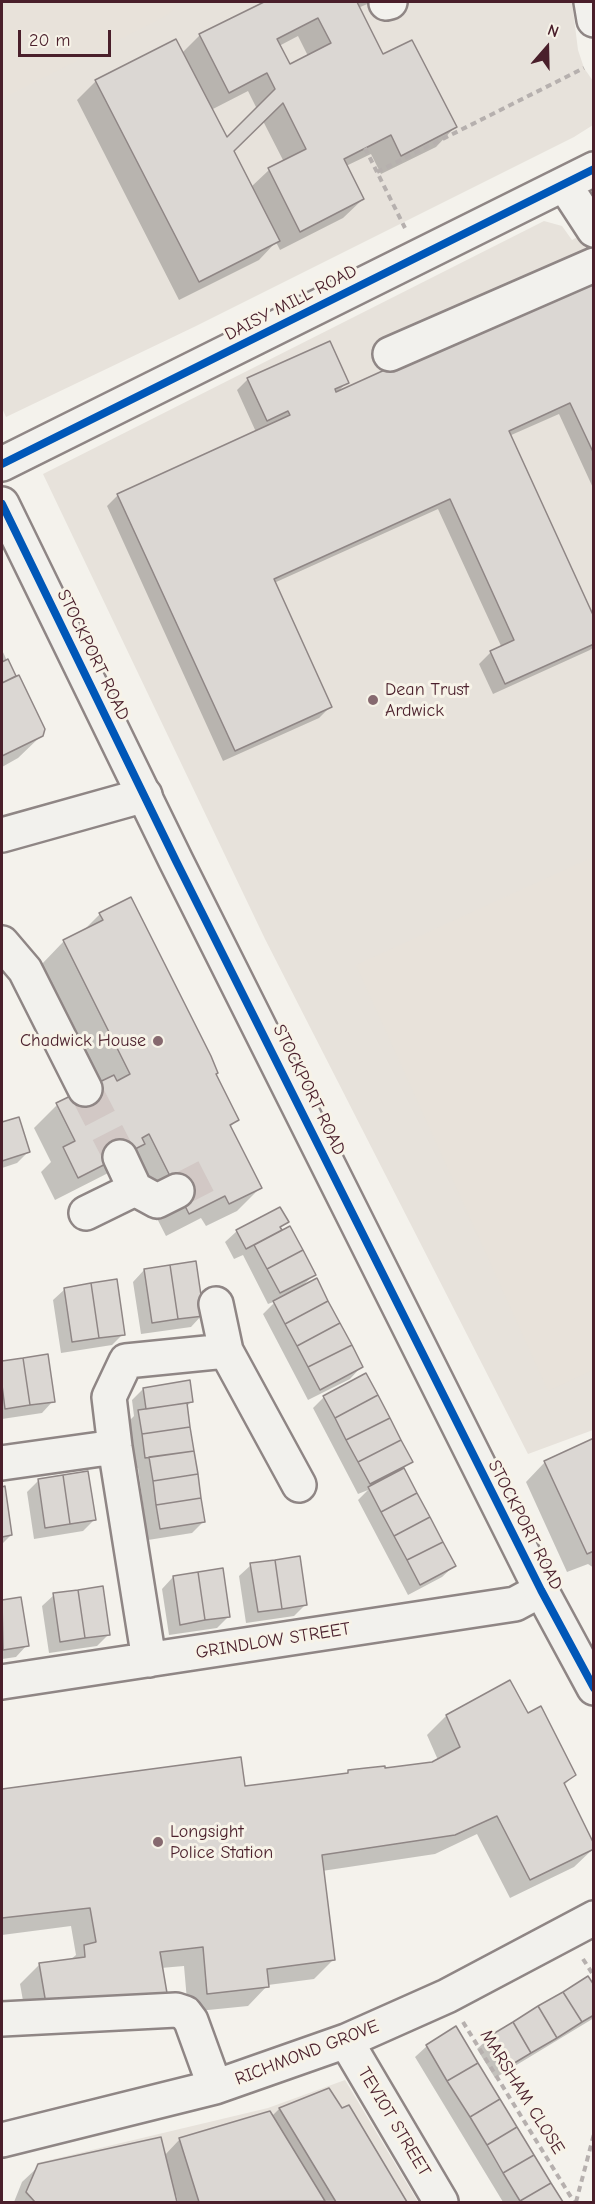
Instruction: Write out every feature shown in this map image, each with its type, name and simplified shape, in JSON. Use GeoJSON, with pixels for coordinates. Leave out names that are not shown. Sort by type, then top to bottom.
{"type":"FeatureCollection","features":[{"type":"Feature","properties":{"kind":"main road"},"geometry":{"type":"LineString","coordinates":[[591,2],[594,20]]}},
{"type":"Feature","properties":{"kind":"main road","name":"DAISY MILL ROAD"},"geometry":{"type":"LineString","coordinates":[[2,464],[594,169]]}},
{"type":"Feature","properties":{"kind":"main road"},"geometry":{"type":"LineString","coordinates":[[564,184],[594,230]]}},
{"type":"Feature","properties":{"kind":"main road"},"geometry":{"type":"LineString","coordinates":[[390,354],[594,265]]}},
{"type":"Feature","properties":{"kind":"main road","name":"STOCKPORT ROAD"},"geometry":{"type":"LineString","coordinates":[[2,504],[176,861],[541,1590],[594,1688]]}},
{"type":"Feature","properties":{"kind":"main road"},"geometry":{"type":"LineString","coordinates":[[2,835],[145,795]]}},
{"type":"Feature","properties":{"kind":"main road"},"geometry":{"type":"LineString","coordinates":[[2,943],[25,970],[86,1089]]}},
{"type":"Feature","properties":{"kind":"main road"},"geometry":{"type":"LineString","coordinates":[[120,1157],[135,1189],[157,1201],[177,1191]]}},
{"type":"Feature","properties":{"kind":"main road"},"geometry":{"type":"LineString","coordinates":[[86,1213],[135,1189]]}},
{"type":"Feature","properties":{"kind":"main road"},"geometry":{"type":"LineString","coordinates":[[216,1304],[226,1351],[299,1485]]}},
{"type":"Feature","properties":{"kind":"main road"},"geometry":{"type":"LineString","coordinates":[[149,1660],[115,1447],[110,1396],[126,1361],[226,1351]]}},
{"type":"Feature","properties":{"kind":"main road"},"geometry":{"type":"LineString","coordinates":[[2,1463],[115,1447]]}},
{"type":"Feature","properties":{"kind":"main road","name":"GRINDLOW STREET"},"geometry":{"type":"LineString","coordinates":[[2,1682],[515,1604],[541,1590]]}},
{"type":"Feature","properties":{"kind":"main road","name":"RICHMOND GROVE"},"geometry":{"type":"LineString","coordinates":[[2,2139],[215,2087],[346,2041],[447,1996],[594,1918]]}},
{"type":"Feature","properties":{"kind":"main road"},"geometry":{"type":"LineString","coordinates":[[2,2019],[176,2010],[185,2013],[191,2021],[215,2087]]}},
{"type":"Feature","properties":{"kind":"main road","name":"TEVIOT STREET"},"geometry":{"type":"LineString","coordinates":[[346,2041],[441,2202]]}},
{"type":"Feature","properties":{"kind":"path"},"geometry":{"type":"LineString","coordinates":[[378,172],[584,68]]}},
{"type":"Feature","properties":{"kind":"path"},"geometry":{"type":"LineString","coordinates":[[366,148],[419,256]]}},
{"type":"Feature","properties":{"kind":"path"},"geometry":{"type":"LineString","coordinates":[[575,2202],[594,2134]]}},
{"type":"Feature","properties":{"kind":"shaded area"},"geometry":{"type":"Polygon","coordinates":[[[2,2],[572,2],[578,50],[584,68],[593,81],[593,125],[574,137],[194,327],[6,417],[2,408],[2,2]]]}},
{"type":"Feature","properties":{"kind":"shaded area"},"geometry":{"type":"Polygon","coordinates":[[[2,2],[178,2],[172,11],[162,18],[7,96],[2,96],[2,2]]]}},
{"type":"Feature","properties":{"kind":"shaded area","name":"Dean Trust Ardwick"},"geometry":{"type":"Polygon","coordinates":[[[544,221],[562,226],[572,240],[593,228],[593,1430],[528,1454],[265,939],[43,474],[544,221]]]}},
{"type":"Feature","properties":{"kind":"shaded area"},"geometry":{"type":"Polygon","coordinates":[[[593,857],[593,1370],[548,1391],[356,965],[593,857]]]}},
{"type":"Feature","properties":{"kind":"shaded area"},"geometry":{"type":"Polygon","coordinates":[[[345,2080],[418,2202],[34,2202],[25,2193],[37,2163],[268,2108],[345,2080]]]}},
{"type":"Feature","properties":{"kind":"building"},"geometry":{"type":"Polygon","coordinates":[[[264,2],[357,2],[383,54],[412,40],[457,127],[401,156],[391,135],[344,159],[364,199],[300,232],[268,168],[306,149],[283,103],[234,151],[280,241],[199,282],[95,80],[176,39],[227,137],[275,89],[267,73],[229,93],[199,34],[264,2]],[[318,18],[277,39],[290,64],[331,43],[318,18]]]}},
{"type":"Feature","properties":{"kind":"building"},"geometry":{"type":"Polygon","coordinates":[[[590,277],[594,285],[594,454],[570,403],[509,431],[594,617],[594,644],[505,684],[490,651],[514,640],[450,499],[274,579],[332,707],[235,751],[117,494],[290,415],[288,411],[267,421],[247,378],[330,341],[349,383],[335,389],[336,392],[590,277]]]}},
{"type":"Feature","properties":{"kind":"building"},"geometry":{"type":"Polygon","coordinates":[[[8,659],[16,676],[2,683],[2,662],[8,659]]]}},
{"type":"Feature","properties":{"kind":"building"},"geometry":{"type":"Polygon","coordinates":[[[19,675],[45,729],[43,736],[2,756],[2,683],[19,675]]]}},
{"type":"Feature","properties":{"kind":"building","name":"Chadwick House"},"geometry":{"type":"Polygon","coordinates":[[[131,897],[211,1056],[218,1073],[216,1074],[239,1120],[230,1125],[262,1188],[229,1204],[225,1196],[189,1214],[149,1134],[142,1138],[145,1144],[78,1178],[63,1147],[75,1141],[56,1103],[114,1075],[117,1081],[130,1074],[63,940],[103,920],[99,913],[131,897]]]}},
{"type":"Feature","properties":{"kind":"building"},"geometry":{"type":"Polygon","coordinates":[[[19,1117],[30,1152],[2,1161],[2,1122],[19,1117]]]}},
{"type":"Feature","properties":{"kind":"building"},"geometry":{"type":"Polygon","coordinates":[[[280,1207],[289,1222],[280,1227],[282,1230],[246,1249],[236,1230],[280,1207]]]}},
{"type":"Feature","properties":{"kind":"building"},"geometry":{"type":"Polygon","coordinates":[[[290,1226],[303,1250],[267,1269],[254,1245],[290,1226]]]}},
{"type":"Feature","properties":{"kind":"building"},"geometry":{"type":"Polygon","coordinates":[[[303,1250],[316,1275],[280,1293],[267,1269],[303,1250]]]}},
{"type":"Feature","properties":{"kind":"building"},"geometry":{"type":"Polygon","coordinates":[[[196,1261],[204,1316],[178,1319],[170,1265],[196,1261]]]}},
{"type":"Feature","properties":{"kind":"building"},"geometry":{"type":"Polygon","coordinates":[[[170,1265],[178,1319],[152,1323],[144,1269],[170,1265]]]}},
{"type":"Feature","properties":{"kind":"building"},"geometry":{"type":"Polygon","coordinates":[[[317,1278],[328,1301],[285,1324],[273,1301],[317,1278]]]}},
{"type":"Feature","properties":{"kind":"building"},"geometry":{"type":"Polygon","coordinates":[[[117,1279],[125,1335],[99,1338],[91,1283],[117,1279]]]}},
{"type":"Feature","properties":{"kind":"building"},"geometry":{"type":"Polygon","coordinates":[[[91,1283],[99,1338],[72,1342],[64,1288],[91,1283]]]}},
{"type":"Feature","properties":{"kind":"building"},"geometry":{"type":"Polygon","coordinates":[[[328,1301],[340,1323],[297,1346],[285,1324],[328,1301]]]}},
{"type":"Feature","properties":{"kind":"building"},"geometry":{"type":"Polygon","coordinates":[[[340,1323],[352,1345],[308,1367],[297,1346],[340,1323]]]}},
{"type":"Feature","properties":{"kind":"building"},"geometry":{"type":"Polygon","coordinates":[[[352,1345],[363,1367],[320,1390],[308,1367],[352,1345]]]}},
{"type":"Feature","properties":{"kind":"building"},"geometry":{"type":"Polygon","coordinates":[[[48,1354],[55,1402],[30,1405],[23,1358],[48,1354]]]}},
{"type":"Feature","properties":{"kind":"building"},"geometry":{"type":"Polygon","coordinates":[[[23,1358],[30,1405],[5,1409],[2,1361],[23,1358]]]}},
{"type":"Feature","properties":{"kind":"building"},"geometry":{"type":"Polygon","coordinates":[[[366,1373],[378,1395],[335,1418],[323,1396],[366,1373]]]}},
{"type":"Feature","properties":{"kind":"building"},"geometry":{"type":"Polygon","coordinates":[[[190,1380],[193,1402],[146,1409],[143,1388],[190,1380]]]}},
{"type":"Feature","properties":{"kind":"building"},"geometry":{"type":"Polygon","coordinates":[[[378,1395],[390,1418],[346,1440],[335,1418],[378,1395]]]}},
{"type":"Feature","properties":{"kind":"building"},"geometry":{"type":"Polygon","coordinates":[[[187,1403],[190,1427],[142,1434],[138,1410],[187,1403]]]}},
{"type":"Feature","properties":{"kind":"building"},"geometry":{"type":"Polygon","coordinates":[[[390,1418],[401,1440],[358,1462],[346,1440],[390,1418]]]}},
{"type":"Feature","properties":{"kind":"building"},"geometry":{"type":"Polygon","coordinates":[[[190,1427],[194,1451],[145,1458],[142,1434],[190,1427]]]}},
{"type":"Feature","properties":{"kind":"building"},"geometry":{"type":"Polygon","coordinates":[[[594,1438],[594,1551],[587,1554],[544,1461],[594,1438]]]}},
{"type":"Feature","properties":{"kind":"building"},"geometry":{"type":"Polygon","coordinates":[[[401,1440],[413,1462],[370,1484],[358,1462],[401,1440]]]}},
{"type":"Feature","properties":{"kind":"building"},"geometry":{"type":"Polygon","coordinates":[[[194,1451],[198,1474],[153,1481],[149,1457],[194,1451]]]}},
{"type":"Feature","properties":{"kind":"building"},"geometry":{"type":"Polygon","coordinates":[[[404,1468],[417,1493],[381,1512],[368,1487],[404,1468]]]}},
{"type":"Feature","properties":{"kind":"building"},"geometry":{"type":"Polygon","coordinates":[[[88,1471],[96,1520],[70,1524],[63,1475],[88,1471]]]}},
{"type":"Feature","properties":{"kind":"building"},"geometry":{"type":"Polygon","coordinates":[[[198,1474],[201,1498],[156,1505],[153,1481],[198,1474]]]}},
{"type":"Feature","properties":{"kind":"building"},"geometry":{"type":"Polygon","coordinates":[[[63,1475],[70,1524],[45,1528],[38,1479],[63,1475]]]}},
{"type":"Feature","properties":{"kind":"building"},"geometry":{"type":"Polygon","coordinates":[[[5,1486],[12,1535],[2,1537],[2,1487],[5,1486]]]}},
{"type":"Feature","properties":{"kind":"building"},"geometry":{"type":"Polygon","coordinates":[[[417,1493],[430,1517],[394,1536],[381,1512],[417,1493]]]}},
{"type":"Feature","properties":{"kind":"building"},"geometry":{"type":"Polygon","coordinates":[[[201,1498],[205,1522],[160,1529],[156,1505],[201,1498]]]}},
{"type":"Feature","properties":{"kind":"building"},"geometry":{"type":"Polygon","coordinates":[[[430,1517],[443,1542],[407,1560],[394,1536],[430,1517]]]}},
{"type":"Feature","properties":{"kind":"building"},"geometry":{"type":"Polygon","coordinates":[[[443,1542],[456,1566],[420,1585],[407,1560],[443,1542]]]}},
{"type":"Feature","properties":{"kind":"building"},"geometry":{"type":"Polygon","coordinates":[[[300,1556],[307,1605],[282,1609],[275,1560],[300,1556]]]}},
{"type":"Feature","properties":{"kind":"building"},"geometry":{"type":"Polygon","coordinates":[[[275,1560],[282,1609],[258,1612],[250,1563],[275,1560]]]}},
{"type":"Feature","properties":{"kind":"building"},"geometry":{"type":"Polygon","coordinates":[[[223,1568],[230,1617],[205,1620],[198,1572],[223,1568]]]}},
{"type":"Feature","properties":{"kind":"building"},"geometry":{"type":"Polygon","coordinates":[[[198,1572],[205,1620],[180,1625],[173,1576],[198,1572]]]}},
{"type":"Feature","properties":{"kind":"building"},"geometry":{"type":"Polygon","coordinates":[[[103,1586],[110,1635],[85,1638],[78,1590],[103,1586]]]}},
{"type":"Feature","properties":{"kind":"building"},"geometry":{"type":"Polygon","coordinates":[[[78,1590],[85,1638],[60,1642],[53,1593],[78,1590]]]}},
{"type":"Feature","properties":{"kind":"building"},"geometry":{"type":"Polygon","coordinates":[[[21,1597],[29,1646],[3,1650],[2,1600],[21,1597]]]}},
{"type":"Feature","properties":{"kind":"building"},"geometry":{"type":"Polygon","coordinates":[[[510,1680],[528,1713],[541,1706],[576,1775],[564,1783],[594,1844],[594,1849],[530,1880],[497,1816],[455,1835],[322,1855],[335,1960],[267,1969],[269,1987],[207,1994],[203,1947],[160,1952],[168,1999],[46,2004],[39,1963],[85,1957],[84,1945],[96,1942],[90,1908],[2,1918],[2,1789],[241,1757],[245,1786],[348,1773],[348,1770],[432,1762],[460,1747],[446,1715],[510,1680]]]}},
{"type":"Feature","properties":{"kind":"building"},"geometry":{"type":"Polygon","coordinates":[[[588,1976],[594,1985],[594,2015],[582,2022],[563,1992],[588,1976]]]}},
{"type":"Feature","properties":{"kind":"building"},"geometry":{"type":"Polygon","coordinates":[[[563,1992],[582,2022],[557,2038],[538,2006],[563,1992]]]}},
{"type":"Feature","properties":{"kind":"building"},"geometry":{"type":"Polygon","coordinates":[[[538,2006],[557,2038],[531,2053],[513,2022],[538,2006]]]}},
{"type":"Feature","properties":{"kind":"building"},"geometry":{"type":"Polygon","coordinates":[[[513,2022],[531,2053],[506,2068],[488,2037],[513,2022]]]}},
{"type":"Feature","properties":{"kind":"building"},"geometry":{"type":"Polygon","coordinates":[[[456,2026],[478,2063],[447,2081],[426,2045],[456,2026]]]}},
{"type":"Feature","properties":{"kind":"building"},"geometry":{"type":"Polygon","coordinates":[[[478,2063],[500,2099],[470,2117],[447,2081],[478,2063]]]}},
{"type":"Feature","properties":{"kind":"building"},"geometry":{"type":"Polygon","coordinates":[[[329,2088],[342,2108],[349,2105],[407,2202],[336,2202],[279,2108],[329,2088]]]}},
{"type":"Feature","properties":{"kind":"building"},"geometry":{"type":"Polygon","coordinates":[[[500,2099],[517,2127],[487,2145],[470,2117],[500,2099]]]}},
{"type":"Feature","properties":{"kind":"building"},"geometry":{"type":"Polygon","coordinates":[[[270,2111],[325,2201],[199,2202],[179,2138],[270,2111]]]}},
{"type":"Feature","properties":{"kind":"building"},"geometry":{"type":"Polygon","coordinates":[[[517,2127],[534,2155],[503,2173],[487,2145],[517,2127]]]}},
{"type":"Feature","properties":{"kind":"building"},"geometry":{"type":"Polygon","coordinates":[[[161,2137],[177,2202],[35,2202],[26,2192],[38,2164],[161,2137]]]}},
{"type":"Feature","properties":{"kind":"building"},"geometry":{"type":"Polygon","coordinates":[[[534,2155],[551,2183],[520,2201],[503,2173],[534,2155]]]}},
{"type":"Feature","properties":{"kind":"building"},"geometry":{"type":"Polygon","coordinates":[[[551,2183],[563,2202],[520,2201],[551,2183]]]}},
{"type":"Feature","properties":{"kind":"tunnel"},"geometry":{"type":"LineString","coordinates":[[85,1089],[120,1157]]}},
{"type":"Feature","properties":{"kind":"tunnel"},"geometry":{"type":"LineString","coordinates":[[177,1191],[206,1176]]}},
{"type":"Feature","properties":{"kind":"cycle path"},"geometry":{"type":"LineString","coordinates":[[2,464],[594,169]]}},
{"type":"Feature","properties":{"kind":"cycle path"},"geometry":{"type":"LineString","coordinates":[[2,504],[176,861],[541,1590],[594,1688]]}},
{"type":"Feature","properties":{"kind":"place","name":"Dean Trust Ardwick"},"geometry":{"type":"Point","coordinates":[373,700]}},
{"type":"Feature","properties":{"kind":"place","name":"Chadwick House"},"geometry":{"type":"Point","coordinates":[158,1041]}},
{"type":"Feature","properties":{"kind":"place","name":"Longsight Police Station"},"geometry":{"type":"Point","coordinates":[158,1842]}}]}
